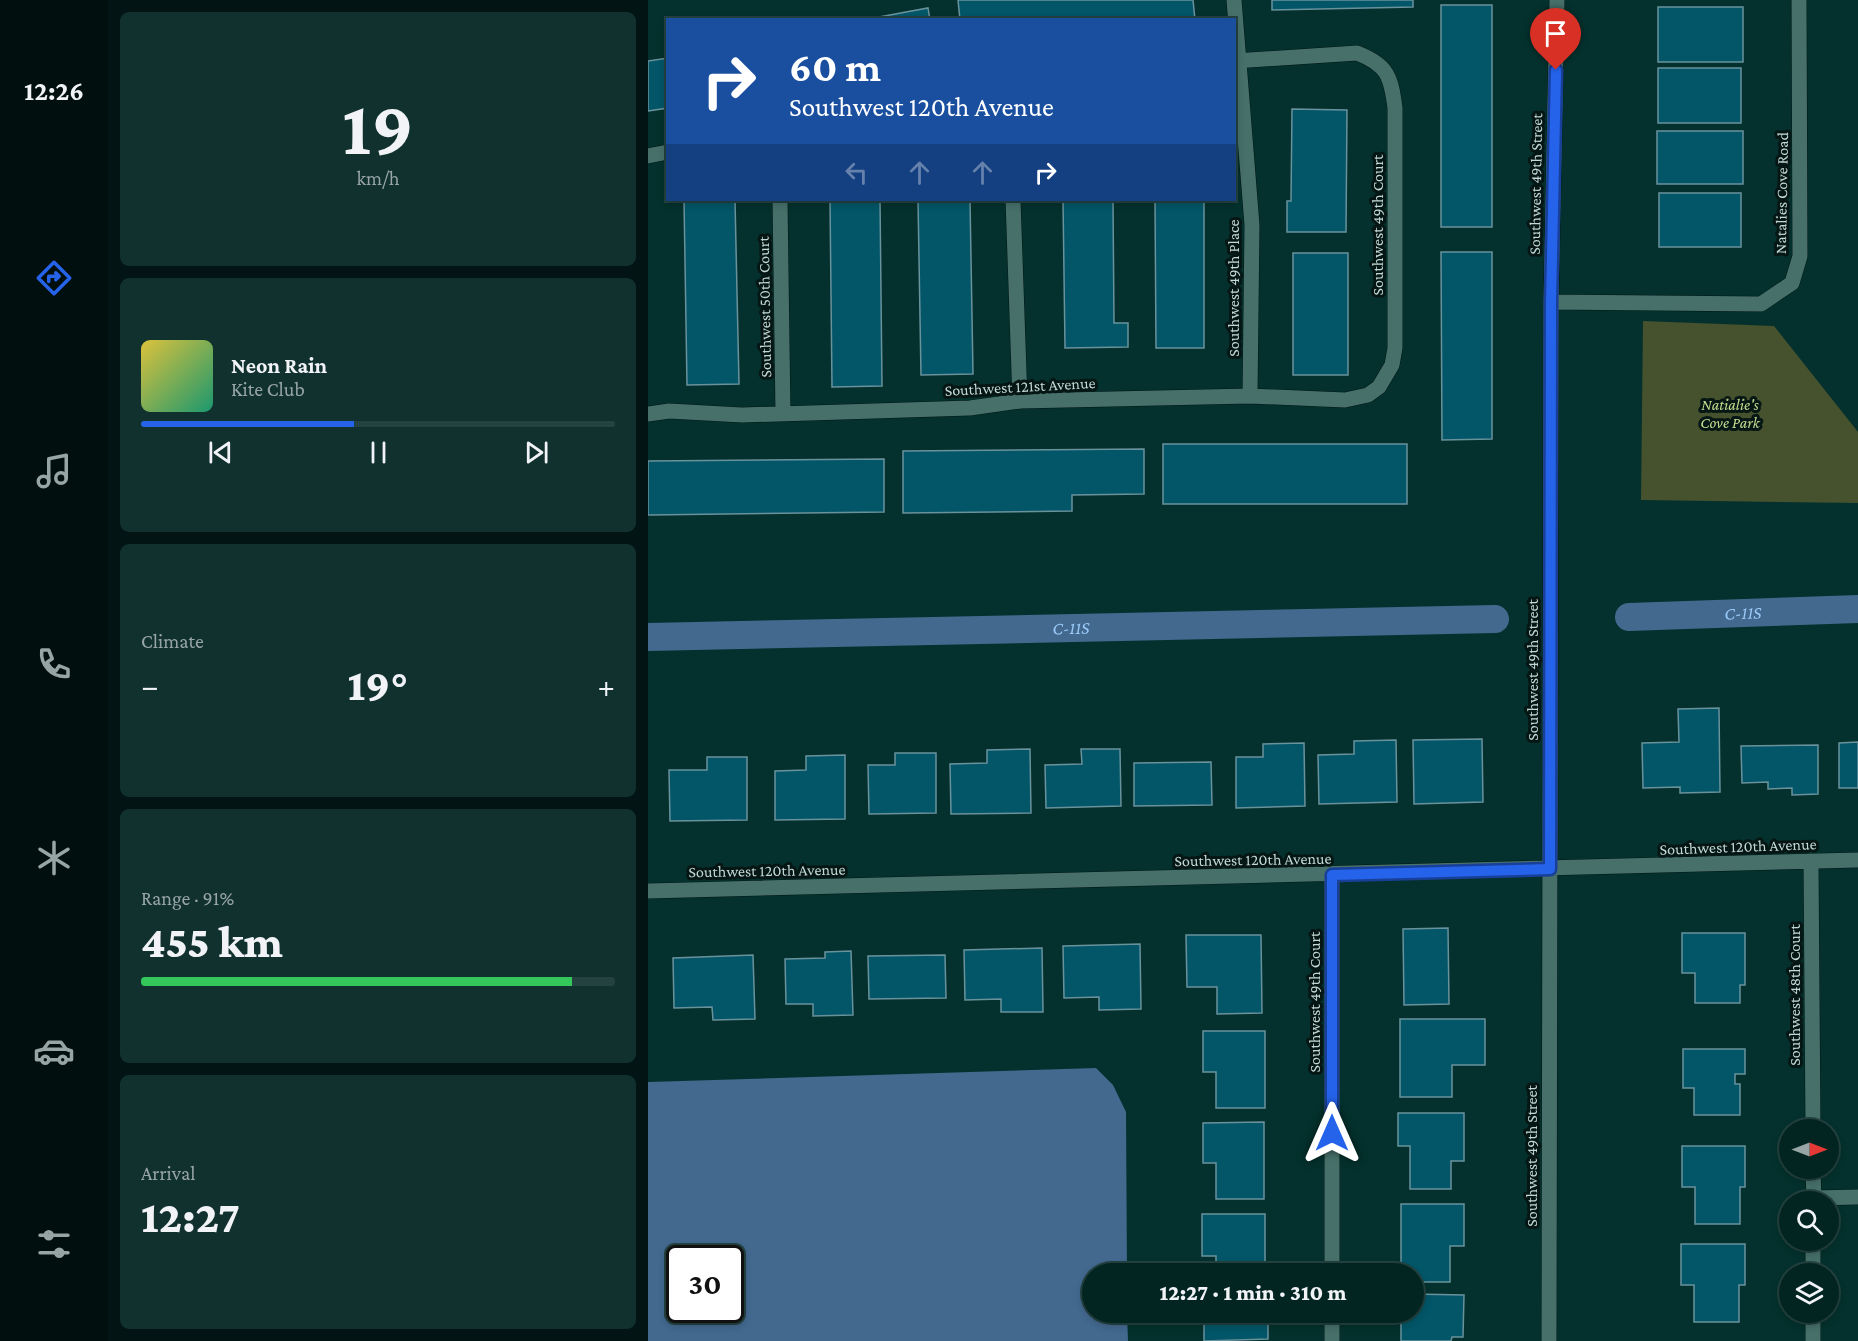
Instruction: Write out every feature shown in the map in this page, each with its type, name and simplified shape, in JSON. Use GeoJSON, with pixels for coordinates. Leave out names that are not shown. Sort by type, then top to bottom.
{"type":"FeatureCollection","features":[{"type":"Feature","properties":{"kind":"street","name":"Southwest 49th Place"},"geometry":{"type":"LineString","coordinates":[[1234,0],[1235,18]]}},
{"type":"Feature","properties":{"kind":"street","name":"Southwest 49th Street"},"geometry":{"type":"LineString","coordinates":[[1550,1341],[1551,303],[1557,0]]}},
{"type":"Feature","properties":{"kind":"street","name":"Natalies Cove Road"},"geometry":{"type":"LineString","coordinates":[[1551,303],[1761,304],[1792,283],[1800,256],[1799,0]]}},
{"type":"Feature","properties":{"kind":"street","name":"Southwest 49th Place"},"geometry":{"type":"LineString","coordinates":[[1236,41],[1252,225],[1250,396]]}},
{"type":"Feature","properties":{"kind":"street","name":"Southwest 49th Court"},"geometry":{"type":"LineString","coordinates":[[1237,61],[1357,53],[1374,60],[1386,70],[1392,86],[1395,108],[1395,348],[1392,365],[1386,378]]}},
{"type":"Feature","properties":{"kind":"street"},"geometry":{"type":"LineString","coordinates":[[648,156],[666,152]]}},
{"type":"Feature","properties":{"kind":"street","name":"Southwest 50th Court"},"geometry":{"type":"LineString","coordinates":[[780,201],[783,414]]}},
{"type":"Feature","properties":{"kind":"street"},"geometry":{"type":"LineString","coordinates":[[1013,201],[1020,401]]}},
{"type":"Feature","properties":{"kind":"street","name":"Southwest 121st Avenue"},"geometry":{"type":"LineString","coordinates":[[648,414],[669,411],[783,414],[970,408],[1020,401],[1250,396],[1360,398],[1368,395],[1386,378]]}},
{"type":"Feature","properties":{"kind":"street","name":"Southwest 120th Avenue"},"geometry":{"type":"LineString","coordinates":[[648,891],[1858,860]]}},
{"type":"Feature","properties":{"kind":"street","name":"Southwest 48th Court"},"geometry":{"type":"LineString","coordinates":[[1811,861],[1813,1119]]}},
{"type":"Feature","properties":{"kind":"street","name":"Southwest 49th Court"},"geometry":{"type":"LineString","coordinates":[[1332,875],[1332,1263]]}},
{"type":"Feature","properties":{"kind":"street"},"geometry":{"type":"LineString","coordinates":[[1839,1198],[1858,1197]]}},
{"type":"Feature","properties":{"kind":"street"},"geometry":{"type":"LineString","coordinates":[[1332,1323],[1332,1341]]}},
{"type":"Feature","properties":{"kind":"street"},"geometry":{"type":"LineString","coordinates":[[1813,1323],[1813,1341]]}},
{"type":"Feature","properties":{"kind":"green space","name":"Natialie's Cove Park"},"geometry":{"type":"Polygon","coordinates":[[[1643,321],[1774,326],[1858,432],[1858,503],[1641,500],[1643,321]]]}},
{"type":"Feature","properties":{"kind":"water"},"geometry":{"type":"Polygon","coordinates":[[[1096,1068],[1113,1085],[1126,1112],[1127,1263],[1082,1263],[1082,1323],[1127,1323],[1128,1341],[648,1341],[648,1082],[1096,1068]]]}},
{"type":"Feature","properties":{"kind":"building"},"geometry":{"type":"Polygon","coordinates":[[[958,0],[1193,0],[1195,18],[960,18],[958,0]]]}},
{"type":"Feature","properties":{"kind":"building"},"geometry":{"type":"Polygon","coordinates":[[[1272,0],[1413,0],[1413,7],[1272,10],[1272,0]]]}},
{"type":"Feature","properties":{"kind":"building"},"geometry":{"type":"Polygon","coordinates":[[[1441,5],[1492,5],[1492,227],[1441,227],[1441,5]]]}},
{"type":"Feature","properties":{"kind":"building"},"geometry":{"type":"Polygon","coordinates":[[[1658,7],[1743,7],[1743,62],[1658,62],[1658,7]]]}},
{"type":"Feature","properties":{"kind":"building"},"geometry":{"type":"Polygon","coordinates":[[[928,8],[930,18],[874,18],[928,8]]]}},
{"type":"Feature","properties":{"kind":"building"},"geometry":{"type":"Polygon","coordinates":[[[666,58],[666,108],[648,111],[648,61],[666,58]]]}},
{"type":"Feature","properties":{"kind":"building"},"geometry":{"type":"Polygon","coordinates":[[[1658,68],[1741,68],[1741,123],[1658,123],[1658,68]]]}},
{"type":"Feature","properties":{"kind":"building"},"geometry":{"type":"Polygon","coordinates":[[[1292,109],[1347,110],[1346,232],[1287,232],[1287,201],[1291,201],[1292,109]]]}},
{"type":"Feature","properties":{"kind":"building"},"geometry":{"type":"Polygon","coordinates":[[[1657,131],[1743,131],[1743,184],[1657,184],[1657,131]]]}},
{"type":"Feature","properties":{"kind":"building"},"geometry":{"type":"Polygon","coordinates":[[[1659,193],[1741,193],[1741,247],[1659,247],[1659,193]]]}},
{"type":"Feature","properties":{"kind":"building"},"geometry":{"type":"Polygon","coordinates":[[[684,201],[735,201],[739,384],[687,385],[684,201]]]}},
{"type":"Feature","properties":{"kind":"building"},"geometry":{"type":"Polygon","coordinates":[[[830,201],[880,201],[882,386],[832,387],[830,201]]]}},
{"type":"Feature","properties":{"kind":"building"},"geometry":{"type":"Polygon","coordinates":[[[918,201],[970,201],[973,374],[921,375],[918,201]]]}},
{"type":"Feature","properties":{"kind":"building"},"geometry":{"type":"Polygon","coordinates":[[[1063,201],[1113,201],[1114,323],[1128,323],[1128,347],[1065,348],[1063,201]]]}},
{"type":"Feature","properties":{"kind":"building"},"geometry":{"type":"Polygon","coordinates":[[[1155,201],[1204,201],[1204,348],[1156,348],[1155,201]]]}},
{"type":"Feature","properties":{"kind":"building"},"geometry":{"type":"Polygon","coordinates":[[[1441,252],[1492,252],[1492,439],[1442,440],[1441,252]]]}},
{"type":"Feature","properties":{"kind":"building"},"geometry":{"type":"Polygon","coordinates":[[[1293,253],[1348,253],[1348,375],[1293,375],[1293,253]]]}},
{"type":"Feature","properties":{"kind":"building"},"geometry":{"type":"Polygon","coordinates":[[[1163,444],[1407,444],[1407,504],[1163,504],[1163,444]]]}},
{"type":"Feature","properties":{"kind":"building"},"geometry":{"type":"Polygon","coordinates":[[[1144,449],[1144,494],[1072,495],[1072,511],[903,513],[903,451],[1144,449]]]}},
{"type":"Feature","properties":{"kind":"building"},"geometry":{"type":"Polygon","coordinates":[[[884,459],[884,512],[648,515],[648,461],[884,459]]]}},
{"type":"Feature","properties":{"kind":"building"},"geometry":{"type":"Polygon","coordinates":[[[1719,708],[1720,792],[1680,793],[1680,787],[1643,788],[1642,743],[1679,742],[1678,709],[1719,708]]]}},
{"type":"Feature","properties":{"kind":"building"},"geometry":{"type":"Polygon","coordinates":[[[1482,739],[1483,802],[1414,804],[1413,740],[1482,739]]]}},
{"type":"Feature","properties":{"kind":"building"},"geometry":{"type":"Polygon","coordinates":[[[1396,740],[1397,802],[1319,804],[1318,755],[1354,754],[1354,741],[1396,740]]]}},
{"type":"Feature","properties":{"kind":"building"},"geometry":{"type":"Polygon","coordinates":[[[1858,742],[1858,788],[1839,788],[1839,743],[1858,742]]]}},
{"type":"Feature","properties":{"kind":"building"},"geometry":{"type":"Polygon","coordinates":[[[1304,743],[1305,806],[1236,808],[1236,757],[1263,757],[1263,744],[1304,743]]]}},
{"type":"Feature","properties":{"kind":"building"},"geometry":{"type":"Polygon","coordinates":[[[1818,745],[1818,794],[1792,795],[1792,788],[1768,789],[1768,782],[1742,783],[1741,746],[1818,745]]]}},
{"type":"Feature","properties":{"kind":"building"},"geometry":{"type":"Polygon","coordinates":[[[1030,749],[1031,813],[951,814],[950,764],[987,763],[987,750],[1030,749]]]}},
{"type":"Feature","properties":{"kind":"building"},"geometry":{"type":"Polygon","coordinates":[[[1081,749],[1120,749],[1121,806],[1046,808],[1045,765],[1082,764],[1081,749]]]}},
{"type":"Feature","properties":{"kind":"building"},"geometry":{"type":"Polygon","coordinates":[[[895,753],[936,753],[936,813],[869,814],[868,765],[895,765],[895,753]]]}},
{"type":"Feature","properties":{"kind":"building"},"geometry":{"type":"Polygon","coordinates":[[[845,755],[845,819],[775,820],[775,771],[806,770],[806,756],[845,755]]]}},
{"type":"Feature","properties":{"kind":"building"},"geometry":{"type":"Polygon","coordinates":[[[707,757],[747,757],[747,820],[670,821],[669,770],[707,770],[707,757]]]}},
{"type":"Feature","properties":{"kind":"building"},"geometry":{"type":"Polygon","coordinates":[[[1211,762],[1212,805],[1134,806],[1134,763],[1211,762]]]}},
{"type":"Feature","properties":{"kind":"building"},"geometry":{"type":"Polygon","coordinates":[[[1448,928],[1449,1004],[1404,1005],[1403,929],[1448,928]]]}},
{"type":"Feature","properties":{"kind":"building"},"geometry":{"type":"Polygon","coordinates":[[[1682,933],[1745,933],[1745,985],[1740,985],[1740,1003],[1695,1003],[1695,973],[1682,973],[1682,933]]]}},
{"type":"Feature","properties":{"kind":"building"},"geometry":{"type":"Polygon","coordinates":[[[1186,935],[1261,935],[1262,1013],[1217,1014],[1217,987],[1187,987],[1186,935]]]}},
{"type":"Feature","properties":{"kind":"building"},"geometry":{"type":"Polygon","coordinates":[[[1140,944],[1141,1009],[1099,1010],[1099,997],[1064,998],[1063,946],[1140,944]]]}},
{"type":"Feature","properties":{"kind":"building"},"geometry":{"type":"Polygon","coordinates":[[[1042,948],[1043,1012],[1001,1012],[1001,999],[965,1000],[964,950],[1042,948]]]}},
{"type":"Feature","properties":{"kind":"building"},"geometry":{"type":"Polygon","coordinates":[[[851,951],[853,1015],[813,1016],[813,1004],[786,1004],[785,959],[825,958],[825,952],[851,951]]]}},
{"type":"Feature","properties":{"kind":"building"},"geometry":{"type":"Polygon","coordinates":[[[753,955],[755,1019],[713,1020],[712,1007],[674,1008],[673,958],[753,955]]]}},
{"type":"Feature","properties":{"kind":"building"},"geometry":{"type":"Polygon","coordinates":[[[945,955],[946,998],[869,999],[868,956],[945,955]]]}},
{"type":"Feature","properties":{"kind":"building"},"geometry":{"type":"Polygon","coordinates":[[[1400,1019],[1485,1019],[1485,1065],[1452,1065],[1452,1097],[1400,1097],[1400,1019]]]}},
{"type":"Feature","properties":{"kind":"building"},"geometry":{"type":"Polygon","coordinates":[[[1203,1031],[1265,1031],[1265,1108],[1216,1108],[1216,1072],[1203,1072],[1203,1031]]]}},
{"type":"Feature","properties":{"kind":"building"},"geometry":{"type":"Polygon","coordinates":[[[1683,1049],[1745,1049],[1745,1074],[1735,1074],[1735,1084],[1740,1084],[1740,1115],[1694,1115],[1694,1088],[1683,1088],[1683,1049]]]}},
{"type":"Feature","properties":{"kind":"building"},"geometry":{"type":"Polygon","coordinates":[[[1398,1113],[1464,1113],[1464,1161],[1451,1161],[1451,1189],[1410,1189],[1410,1146],[1398,1146],[1398,1113]]]}},
{"type":"Feature","properties":{"kind":"building"},"geometry":{"type":"Polygon","coordinates":[[[1264,1122],[1264,1199],[1216,1199],[1216,1163],[1203,1163],[1203,1123],[1264,1122]]]}},
{"type":"Feature","properties":{"kind":"building"},"geometry":{"type":"Polygon","coordinates":[[[1682,1146],[1745,1146],[1745,1187],[1740,1187],[1740,1224],[1695,1224],[1695,1187],[1682,1187],[1682,1146]]]}},
{"type":"Feature","properties":{"kind":"building"},"geometry":{"type":"Polygon","coordinates":[[[1401,1204],[1464,1204],[1464,1246],[1450,1246],[1450,1282],[1424,1282],[1424,1263],[1401,1263],[1401,1204]]]}},
{"type":"Feature","properties":{"kind":"building"},"geometry":{"type":"Polygon","coordinates":[[[1202,1214],[1265,1214],[1265,1263],[1216,1263],[1216,1256],[1202,1256],[1202,1214]]]}},
{"type":"Feature","properties":{"kind":"building"},"geometry":{"type":"Polygon","coordinates":[[[1681,1244],[1745,1244],[1745,1285],[1739,1285],[1739,1322],[1694,1322],[1694,1285],[1681,1285],[1681,1244]]]}},
{"type":"Feature","properties":{"kind":"building"},"geometry":{"type":"Polygon","coordinates":[[[1424,1294],[1464,1295],[1463,1337],[1452,1337],[1451,1341],[1401,1341],[1401,1323],[1424,1323],[1424,1294]]]}},
{"type":"Feature","properties":{"kind":"building"},"geometry":{"type":"Polygon","coordinates":[[[1204,1323],[1268,1323],[1268,1339],[1204,1341],[1204,1323]]]}},
{"type":"Feature","properties":{"kind":"waterway","name":"C-11S"},"geometry":{"type":"LineString","coordinates":[[1629,617],[1858,609]]}},
{"type":"Feature","properties":{"kind":"waterway","name":"C-11S"},"geometry":{"type":"LineString","coordinates":[[648,637],[1495,619]]}},
{"type":"Feature","properties":{"kind":"route"},"geometry":{"type":"LineString","coordinates":[[1332,1133],[1332,875],[1550,869],[1551,303],[1556,70]]}}]}
